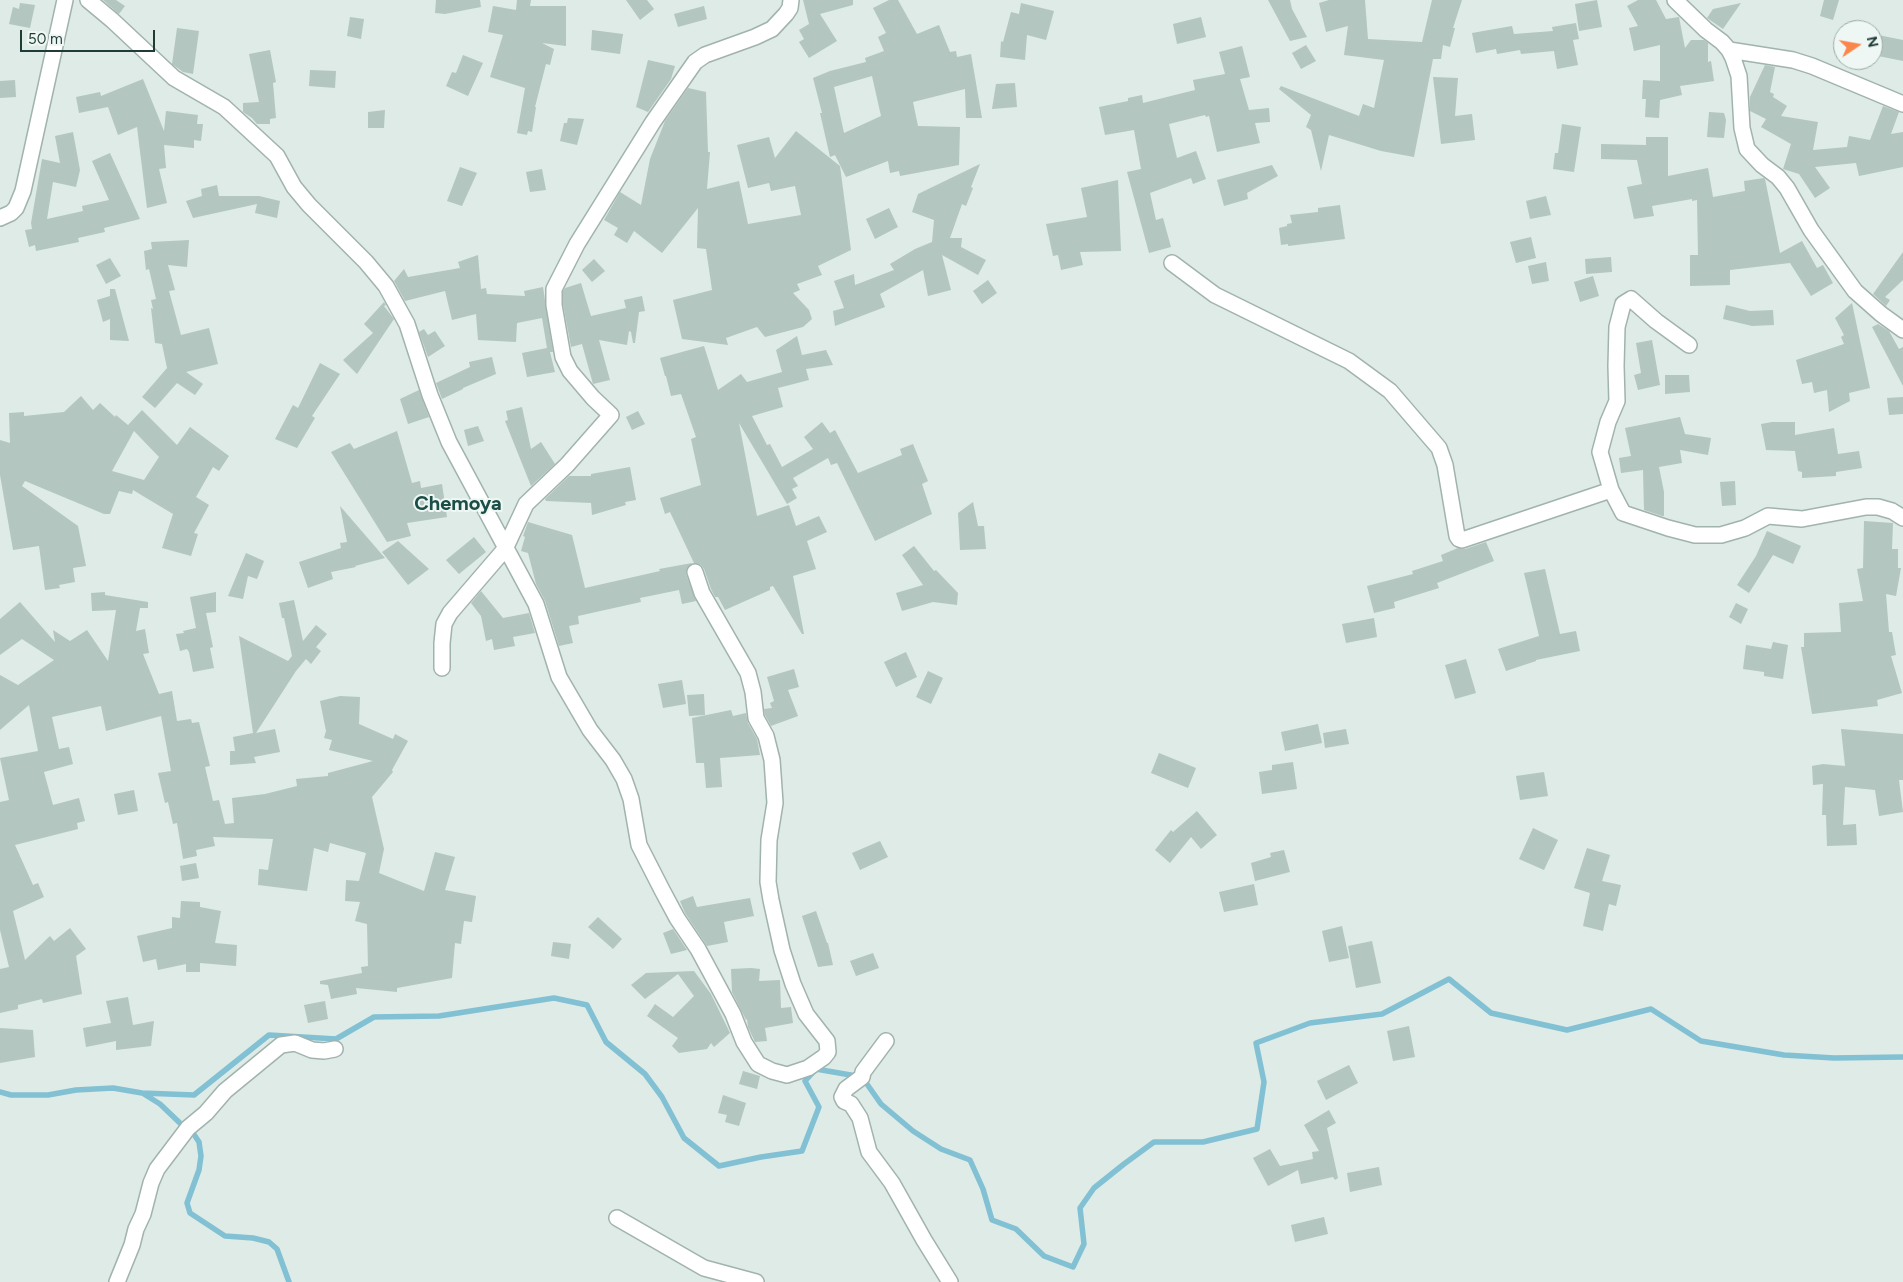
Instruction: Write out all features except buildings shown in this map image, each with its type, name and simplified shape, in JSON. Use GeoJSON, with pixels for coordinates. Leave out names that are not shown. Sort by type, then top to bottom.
{"type":"FeatureCollection","features":[{"type":"Feature","properties":{"kind":"street"},"geometry":{"type":"LineString","coordinates":[[0,218],[16,208],[22,191],[65,0]]}},
{"type":"Feature","properties":{"kind":"street"},"geometry":{"type":"LineString","coordinates":[[88,0],[174,78],[224,106],[277,156],[294,188],[315,212],[366,262],[386,286],[407,324],[430,395],[449,442],[536,604],[559,677],[590,730],[613,760],[624,779],[631,800],[640,844],[662,890],[677,918],[698,949],[733,1014],[744,1042],[758,1064],[772,1071],[788,1075],[808,1068],[824,1057],[828,1052],[827,1041],[806,1014],[793,984],[782,950],[769,894],[769,840],[775,803],[772,760],[766,736],[756,718],[748,672],[702,593],[695,572]]}},
{"type":"Feature","properties":{"kind":"street"},"geometry":{"type":"LineString","coordinates":[[442,668],[444,624],[467,592],[505,549],[526,504],[567,464],[611,415],[593,398],[570,371],[563,357],[554,305],[554,289],[577,244],[638,147],[695,62],[705,55],[772,29],[790,8],[791,0]]}},
{"type":"Feature","properties":{"kind":"street"},"geometry":{"type":"LineString","coordinates":[[1675,0],[1729,50],[1739,76],[1742,128],[1747,149],[1762,165],[1778,177],[1787,188],[1812,230],[1851,287],[1875,309],[1903,330]]}},
{"type":"Feature","properties":{"kind":"street"},"geometry":{"type":"LineString","coordinates":[[1729,50],[1793,60],[1903,104]]}},
{"type":"Feature","properties":{"kind":"street"},"geometry":{"type":"LineString","coordinates":[[1172,263],[1215,295],[1349,361],[1390,391],[1439,448],[1445,465],[1459,539],[1462,540],[1611,490]]}},
{"type":"Feature","properties":{"kind":"street"},"geometry":{"type":"LineString","coordinates":[[1689,345],[1656,321],[1631,299],[1623,304],[1617,327],[1617,401],[1608,422],[1600,452],[1611,490],[1623,513],[1695,535],[1720,534],[1745,528],[1768,516],[1802,519],[1866,507],[1878,507],[1892,511],[1903,518]]}},
{"type":"Feature","properties":{"kind":"street"},"geometry":{"type":"LineString","coordinates":[[886,1041],[863,1072],[862,1077],[846,1089],[842,1096],[844,1101],[851,1104],[860,1118],[869,1152],[892,1183],[950,1282]]}},
{"type":"Feature","properties":{"kind":"street"},"geometry":{"type":"LineString","coordinates":[[116,1282],[132,1245],[151,1184],[158,1169],[188,1128],[206,1113],[225,1091],[281,1045],[295,1043],[312,1050],[324,1051],[335,1049]]}},
{"type":"Feature","properties":{"kind":"street"},"geometry":{"type":"LineString","coordinates":[[617,1218],[704,1268],[756,1282]]}},
{"type":"Feature","properties":{"kind":"waterway"},"geometry":{"type":"LineString","coordinates":[[0,1092],[11,1095],[48,1095],[76,1090],[113,1088],[142,1093],[194,1095],[269,1035],[336,1039],[374,1017],[439,1016],[554,998],[587,1005],[606,1042],[645,1074],[662,1097],[684,1138],[719,1166],[802,1151],[819,1107],[805,1081],[816,1069],[862,1077],[881,1104],[913,1131],[941,1149],[970,1160],[983,1189],[992,1220],[1016,1229],[1044,1256],[1073,1267],[1084,1244],[1080,1208],[1094,1188],[1124,1164],[1154,1142],[1203,1142],[1257,1129],[1264,1082],[1256,1043],[1310,1023],[1382,1014],[1449,979],[1491,1013],[1567,1030],[1651,1009],[1701,1041],[1784,1055],[1834,1058],[1903,1057]]}},
{"type":"Feature","properties":{"kind":"waterway"},"geometry":{"type":"LineString","coordinates":[[144,1094],[160,1104],[182,1125],[191,1130],[199,1142],[201,1156],[199,1170],[187,1203],[190,1213],[225,1236],[253,1238],[269,1242],[277,1249],[289,1282]]}},
{"type":"Feature","properties":{"kind":"district","name":"Chemoya"},"geometry":{"type":"Point","coordinates":[458,504]}}]}
